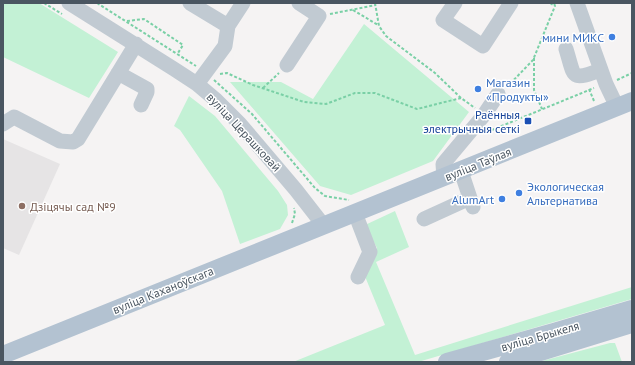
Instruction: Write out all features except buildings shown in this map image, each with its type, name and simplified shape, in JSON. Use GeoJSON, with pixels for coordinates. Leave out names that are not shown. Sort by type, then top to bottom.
{"type":"FeatureCollection","features":[{"type":"Feature","properties":{"kind":"main road","name":"вуліца Таўлая"},"geometry":{"type":"LineString","coordinates":[[324,226],[354,207],[452,174],[625,104]]}},
{"type":"Feature","properties":{"kind":"main road","name":"вуліца Каханоўскага"},"geometry":{"type":"LineString","coordinates":[[4,353],[324,226]]}},
{"type":"Feature","properties":{"kind":"main road","name":"вуліца Брыкеля"},"geometry":{"type":"LineString","coordinates":[[447,362],[632,309]]}},
{"type":"Feature","properties":{"kind":"main road","name":"вуліца Брыкеля"},"geometry":{"type":"LineString","coordinates":[[508,362],[632,324]]}},
{"type":"Feature","properties":{"kind":"street"},"geometry":{"type":"LineString","coordinates":[[190,3],[228,26]]}},
{"type":"Feature","properties":{"kind":"street"},"geometry":{"type":"LineString","coordinates":[[204,78],[225,46],[228,26],[243,3]]}},
{"type":"Feature","properties":{"kind":"street"},"geometry":{"type":"LineString","coordinates":[[287,65],[319,16],[299,3]]}},
{"type":"Feature","properties":{"kind":"street"},"geometry":{"type":"LineString","coordinates":[[454,3],[443,20],[482,46],[511,3]]}},
{"type":"Feature","properties":{"kind":"street"},"geometry":{"type":"LineString","coordinates":[[577,3],[606,84],[625,104]]}},
{"type":"Feature","properties":{"kind":"street","name":"вуліца Церашковай"},"geometry":{"type":"LineString","coordinates":[[66,9],[204,78],[216,100],[240,124],[296,190],[324,226]]}},
{"type":"Feature","properties":{"kind":"street"},"geometry":{"type":"LineString","coordinates":[[3,124],[14,117],[60,141],[73,142],[78,139],[136,44]]}},
{"type":"Feature","properties":{"kind":"street"},"geometry":{"type":"LineString","coordinates":[[566,49],[573,73],[577,76],[581,77],[601,70]]}},
{"type":"Feature","properties":{"kind":"street"},"geometry":{"type":"LineString","coordinates":[[118,74],[147,90],[141,105]]}},
{"type":"Feature","properties":{"kind":"street"},"geometry":{"type":"LineString","coordinates":[[424,219],[472,203],[463,177],[452,174],[443,164],[484,115],[498,94]]}},
{"type":"Feature","properties":{"kind":"street"},"geometry":{"type":"LineString","coordinates":[[354,207],[370,252],[358,277]]}},
{"type":"Feature","properties":{"kind":"path"},"geometry":{"type":"LineString","coordinates":[[44,3],[66,9]]}},
{"type":"Feature","properties":{"kind":"path"},"geometry":{"type":"LineString","coordinates":[[97,3],[177,54],[204,78],[252,114],[315,188],[325,196],[354,207]]}},
{"type":"Feature","properties":{"kind":"path"},"geometry":{"type":"LineString","coordinates":[[498,94],[533,60],[555,4],[550,3]]}},
{"type":"Feature","properties":{"kind":"path"},"geometry":{"type":"LineString","coordinates":[[319,16],[376,4],[379,26]]}},
{"type":"Feature","properties":{"kind":"path"},"geometry":{"type":"LineString","coordinates":[[352,10],[379,26],[386,36],[434,73],[461,98],[484,115]]}},
{"type":"Feature","properties":{"kind":"path"},"geometry":{"type":"LineString","coordinates":[[126,21],[144,19],[183,44],[177,54]]}},
{"type":"Feature","properties":{"kind":"path"},"geometry":{"type":"LineString","coordinates":[[534,56],[534,90],[542,109]]}},
{"type":"Feature","properties":{"kind":"path"},"geometry":{"type":"LineString","coordinates":[[262,88],[287,65]]}},
{"type":"Feature","properties":{"kind":"path"},"geometry":{"type":"LineString","coordinates":[[204,78],[227,73],[253,85],[304,102],[326,104],[355,93],[375,93],[418,109],[461,98]]}},
{"type":"Feature","properties":{"kind":"path"},"geometry":{"type":"LineString","coordinates":[[484,133],[632,73]]}},
{"type":"Feature","properties":{"kind":"path"},"geometry":{"type":"LineString","coordinates":[[289,228],[295,214],[294,206]]}},
{"type":"Feature","properties":{"kind":"shaded area","name":"Дзіцячы сад №9"},"geometry":{"type":"Polygon","coordinates":[[[3,139],[60,164],[19,255],[3,248],[3,139]]]}},
{"type":"Feature","properties":{"kind":"green space"},"geometry":{"type":"Polygon","coordinates":[[[3,3],[39,3],[118,52],[89,98],[3,57],[3,3]]]}},
{"type":"Feature","properties":{"kind":"green space"},"geometry":{"type":"Polygon","coordinates":[[[364,24],[469,112],[433,161],[351,195],[320,186],[230,82],[281,82],[313,99],[364,24]]]}},
{"type":"Feature","properties":{"kind":"green space"},"geometry":{"type":"Polygon","coordinates":[[[189,96],[215,116],[278,191],[287,205],[288,215],[280,229],[240,244],[222,191],[180,130],[174,126],[189,96]]]}},
{"type":"Feature","properties":{"kind":"green space"},"geometry":{"type":"Polygon","coordinates":[[[395,211],[409,247],[376,262],[415,355],[632,287],[632,299],[418,362],[293,362],[385,325],[364,274],[377,248],[365,225],[395,211]]]}},
{"type":"Feature","properties":{"kind":"green space"},"geometry":{"type":"Polygon","coordinates":[[[615,343],[622,362],[538,362],[615,343]]]}},
{"type":"Feature","properties":{"kind":"place","name":"мини МИКС"},"geometry":{"type":"Point","coordinates":[612,37]}},
{"type":"Feature","properties":{"kind":"place","name":"Магазин «Продукты»"},"geometry":{"type":"Point","coordinates":[478,89]}},
{"type":"Feature","properties":{"kind":"place","name":"Раённыя электрычныя сеткі"},"geometry":{"type":"Point","coordinates":[528,121]}},
{"type":"Feature","properties":{"kind":"place","name":"Экологическая Альтернатива"},"geometry":{"type":"Point","coordinates":[519,193]}},
{"type":"Feature","properties":{"kind":"place","name":"AlumArt"},"geometry":{"type":"Point","coordinates":[502,199]}},
{"type":"Feature","properties":{"kind":"place","name":"Дзіцячы сад №9"},"geometry":{"type":"Point","coordinates":[22,206]}}]}
